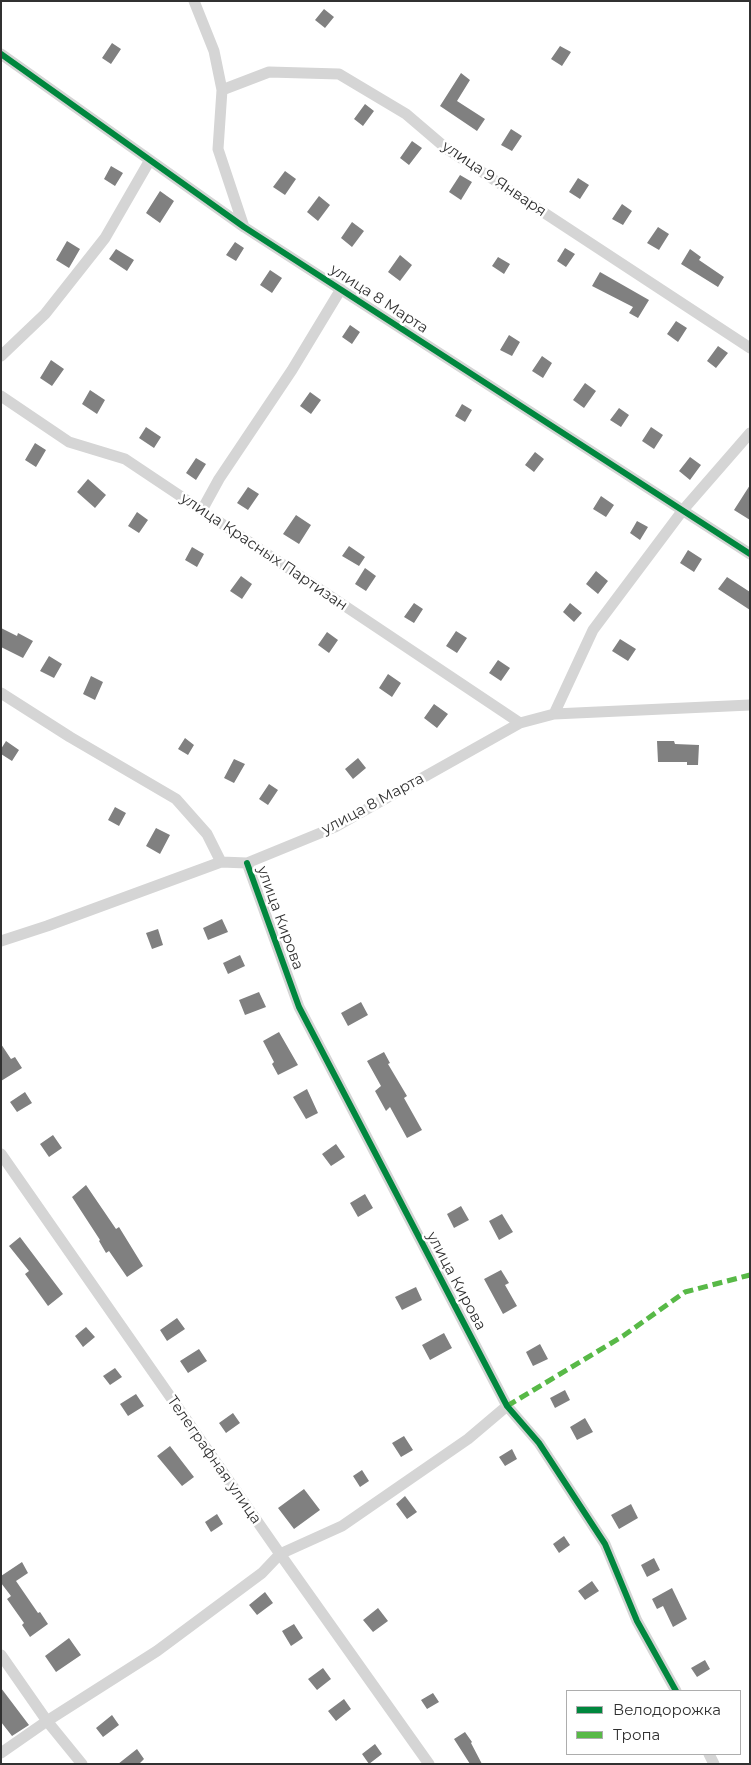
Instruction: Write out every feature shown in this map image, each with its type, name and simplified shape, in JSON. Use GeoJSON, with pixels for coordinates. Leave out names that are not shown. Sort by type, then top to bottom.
{"type":"FeatureCollection","features":[{"type":"Feature","properties":{"kind":"street"},"geometry":{"type":"LineString","coordinates":[[194,1],[214,51],[222,90],[218,149],[244,227]]}},
{"type":"Feature","properties":{"kind":"street","name":"улица 8 Марта"},"geometry":{"type":"LineString","coordinates":[[1,54],[244,227],[750,554]]}},
{"type":"Feature","properties":{"kind":"street","name":"улица 9 Января"},"geometry":{"type":"LineString","coordinates":[[222,90],[269,72],[339,74],[406,114],[447,149],[750,348]]}},
{"type":"Feature","properties":{"kind":"street"},"geometry":{"type":"LineString","coordinates":[[1,356],[45,314],[105,238],[150,160]]}},
{"type":"Feature","properties":{"kind":"street"},"geometry":{"type":"LineString","coordinates":[[202,510],[219,479],[292,370],[341,289]]}},
{"type":"Feature","properties":{"kind":"street","name":"улица Красных Партизан"},"geometry":{"type":"LineString","coordinates":[[1,396],[69,442],[125,459],[520,723]]}},
{"type":"Feature","properties":{"kind":"street"},"geometry":{"type":"LineString","coordinates":[[554,714],[594,630],[683,510],[750,433]]}},
{"type":"Feature","properties":{"kind":"street"},"geometry":{"type":"LineString","coordinates":[[1,693],[70,737],[176,799],[207,834],[220,862]]}},
{"type":"Feature","properties":{"kind":"street","name":"улица 8 Марта"},"geometry":{"type":"LineString","coordinates":[[1,941],[220,862],[248,863],[335,827],[520,723],[554,714],[750,705]]}},
{"type":"Feature","properties":{"kind":"street","name":"улица Кирова"},"geometry":{"type":"LineString","coordinates":[[248,863],[298,1007],[508,1406],[539,1443],[605,1544],[637,1621],[675,1690]]}},
{"type":"Feature","properties":{"kind":"street","name":"Телеграфная улица"},"geometry":{"type":"LineString","coordinates":[[1,1154],[429,1764]]}},
{"type":"Feature","properties":{"kind":"street"},"geometry":{"type":"LineString","coordinates":[[1,1753],[47,1721],[157,1651],[262,1573],[280,1554],[342,1526],[468,1439],[508,1406]]}},
{"type":"Feature","properties":{"kind":"street"},"geometry":{"type":"LineString","coordinates":[[1,1655],[47,1721],[82,1764]]}},
{"type":"Feature","properties":{"kind":"building"},"geometry":{"type":"Polygon","coordinates":[[[324,9],[334,17],[325,28],[315,20],[324,9]]]}},
{"type":"Feature","properties":{"kind":"building"},"geometry":{"type":"Polygon","coordinates":[[[112,43],[121,49],[111,64],[102,58],[112,43]]]}},
{"type":"Feature","properties":{"kind":"building"},"geometry":{"type":"Polygon","coordinates":[[[560,46],[571,52],[562,66],[551,59],[560,46]]]}},
{"type":"Feature","properties":{"kind":"building"},"geometry":{"type":"Polygon","coordinates":[[[461,73],[470,80],[457,101],[485,119],[477,131],[440,106],[461,73]]]}},
{"type":"Feature","properties":{"kind":"building"},"geometry":{"type":"Polygon","coordinates":[[[365,104],[374,111],[363,126],[354,119],[365,104]]]}},
{"type":"Feature","properties":{"kind":"building"},"geometry":{"type":"Polygon","coordinates":[[[511,129],[522,136],[512,151],[501,145],[511,129]]]}},
{"type":"Feature","properties":{"kind":"building"},"geometry":{"type":"Polygon","coordinates":[[[412,141],[422,148],[409,165],[400,158],[412,141]]]}},
{"type":"Feature","properties":{"kind":"building"},"geometry":{"type":"Polygon","coordinates":[[[111,166],[123,173],[115,186],[104,179],[111,166]]]}},
{"type":"Feature","properties":{"kind":"building"},"geometry":{"type":"Polygon","coordinates":[[[285,171],[296,179],[285,195],[273,187],[285,171]]]}},
{"type":"Feature","properties":{"kind":"building"},"geometry":{"type":"Polygon","coordinates":[[[460,175],[472,182],[461,200],[449,192],[460,175]]]}},
{"type":"Feature","properties":{"kind":"building"},"geometry":{"type":"Polygon","coordinates":[[[578,178],[589,185],[580,199],[569,192],[578,178]]]}},
{"type":"Feature","properties":{"kind":"building"},"geometry":{"type":"Polygon","coordinates":[[[160,191],[174,201],[160,223],[146,213],[160,191]]]}},
{"type":"Feature","properties":{"kind":"building"},"geometry":{"type":"Polygon","coordinates":[[[319,196],[330,205],[318,221],[307,212],[319,196]]]}},
{"type":"Feature","properties":{"kind":"building"},"geometry":{"type":"Polygon","coordinates":[[[622,204],[632,211],[623,225],[612,219],[622,204]]]}},
{"type":"Feature","properties":{"kind":"building"},"geometry":{"type":"Polygon","coordinates":[[[352,222],[364,231],[352,247],[341,238],[352,222]]]}},
{"type":"Feature","properties":{"kind":"building"},"geometry":{"type":"Polygon","coordinates":[[[658,227],[669,234],[659,250],[647,243],[658,227]]]}},
{"type":"Feature","properties":{"kind":"building"},"geometry":{"type":"Polygon","coordinates":[[[67,241],[80,249],[69,268],[56,260],[67,241]]]}},
{"type":"Feature","properties":{"kind":"building"},"geometry":{"type":"Polygon","coordinates":[[[235,242],[244,248],[236,261],[226,255],[235,242]]]}},
{"type":"Feature","properties":{"kind":"building"},"geometry":{"type":"Polygon","coordinates":[[[565,248],[575,254],[566,267],[557,261],[565,248]]]}},
{"type":"Feature","properties":{"kind":"building"},"geometry":{"type":"Polygon","coordinates":[[[116,249],[134,260],[127,271],[109,259],[116,249]]]}},
{"type":"Feature","properties":{"kind":"building"},"geometry":{"type":"Polygon","coordinates":[[[690,249],[701,257],[699,260],[724,277],[718,287],[681,264],[690,249]]]}},
{"type":"Feature","properties":{"kind":"building"},"geometry":{"type":"Polygon","coordinates":[[[400,255],[412,265],[400,281],[388,272],[400,255]]]}},
{"type":"Feature","properties":{"kind":"building"},"geometry":{"type":"Polygon","coordinates":[[[498,257],[510,264],[504,274],[492,266],[498,257]]]}},
{"type":"Feature","properties":{"kind":"building"},"geometry":{"type":"Polygon","coordinates":[[[270,270],[282,278],[272,293],[260,285],[270,270]]]}},
{"type":"Feature","properties":{"kind":"building"},"geometry":{"type":"Polygon","coordinates":[[[600,272],[649,300],[638,318],[629,313],[633,307],[592,286],[600,272]]]}},
{"type":"Feature","properties":{"kind":"building"},"geometry":{"type":"Polygon","coordinates":[[[676,321],[687,328],[678,342],[667,334],[676,321]]]}},
{"type":"Feature","properties":{"kind":"building"},"geometry":{"type":"Polygon","coordinates":[[[350,325],[360,332],[352,344],[342,337],[350,325]]]}},
{"type":"Feature","properties":{"kind":"building"},"geometry":{"type":"Polygon","coordinates":[[[509,335],[520,342],[512,356],[500,350],[509,335]]]}},
{"type":"Feature","properties":{"kind":"building"},"geometry":{"type":"Polygon","coordinates":[[[718,346],[728,353],[716,368],[707,361],[718,346]]]}},
{"type":"Feature","properties":{"kind":"building"},"geometry":{"type":"Polygon","coordinates":[[[542,356],[552,363],[543,378],[532,371],[542,356]]]}},
{"type":"Feature","properties":{"kind":"building"},"geometry":{"type":"Polygon","coordinates":[[[51,360],[64,369],[52,386],[40,378],[51,360]]]}},
{"type":"Feature","properties":{"kind":"building"},"geometry":{"type":"Polygon","coordinates":[[[585,383],[596,391],[584,408],[573,400],[585,383]]]}},
{"type":"Feature","properties":{"kind":"building"},"geometry":{"type":"Polygon","coordinates":[[[90,390],[105,400],[97,414],[82,404],[90,390]]]}},
{"type":"Feature","properties":{"kind":"building"},"geometry":{"type":"Polygon","coordinates":[[[310,392],[321,400],[311,414],[300,406],[310,392]]]}},
{"type":"Feature","properties":{"kind":"building"},"geometry":{"type":"Polygon","coordinates":[[[462,404],[472,410],[465,422],[455,416],[462,404]]]}},
{"type":"Feature","properties":{"kind":"building"},"geometry":{"type":"Polygon","coordinates":[[[619,408],[629,415],[621,427],[610,420],[619,408]]]}},
{"type":"Feature","properties":{"kind":"building"},"geometry":{"type":"Polygon","coordinates":[[[146,427],[161,437],[154,448],[139,438],[146,427]]]}},
{"type":"Feature","properties":{"kind":"building"},"geometry":{"type":"Polygon","coordinates":[[[651,427],[663,435],[654,449],[642,441],[651,427]]]}},
{"type":"Feature","properties":{"kind":"building"},"geometry":{"type":"Polygon","coordinates":[[[35,443],[46,450],[36,467],[25,460],[35,443]]]}},
{"type":"Feature","properties":{"kind":"building"},"geometry":{"type":"Polygon","coordinates":[[[535,452],[544,459],[534,472],[525,465],[535,452]]]}},
{"type":"Feature","properties":{"kind":"building"},"geometry":{"type":"Polygon","coordinates":[[[690,457],[701,465],[690,480],[679,471],[690,457]]]}},
{"type":"Feature","properties":{"kind":"building"},"geometry":{"type":"Polygon","coordinates":[[[196,458],[206,464],[196,480],[186,473],[196,458]]]}},
{"type":"Feature","properties":{"kind":"building"},"geometry":{"type":"Polygon","coordinates":[[[88,479],[106,495],[95,508],[77,492],[88,479]]]}},
{"type":"Feature","properties":{"kind":"building"},"geometry":{"type":"Polygon","coordinates":[[[750,485],[750,520],[734,510],[750,485]]]}},
{"type":"Feature","properties":{"kind":"building"},"geometry":{"type":"Polygon","coordinates":[[[248,487],[259,494],[248,510],[237,503],[248,487]]]}},
{"type":"Feature","properties":{"kind":"building"},"geometry":{"type":"Polygon","coordinates":[[[601,496],[614,505],[606,517],[593,509],[601,496]]]}},
{"type":"Feature","properties":{"kind":"building"},"geometry":{"type":"Polygon","coordinates":[[[137,512],[148,520],[139,533],[128,526],[137,512]]]}},
{"type":"Feature","properties":{"kind":"building"},"geometry":{"type":"Polygon","coordinates":[[[296,515],[311,525],[299,544],[283,534],[296,515]]]}},
{"type":"Feature","properties":{"kind":"building"},"geometry":{"type":"Polygon","coordinates":[[[637,521],[648,527],[640,540],[630,533],[637,521]]]}},
{"type":"Feature","properties":{"kind":"building"},"geometry":{"type":"Polygon","coordinates":[[[349,546],[365,557],[359,566],[342,556],[349,546]]]}},
{"type":"Feature","properties":{"kind":"building"},"geometry":{"type":"Polygon","coordinates":[[[192,547],[204,554],[197,567],[185,560],[192,547]]]}},
{"type":"Feature","properties":{"kind":"building"},"geometry":{"type":"Polygon","coordinates":[[[688,550],[702,559],[694,572],[680,563],[688,550]]]}},
{"type":"Feature","properties":{"kind":"building"},"geometry":{"type":"Polygon","coordinates":[[[365,568],[376,576],[366,591],[355,584],[365,568]]]}},
{"type":"Feature","properties":{"kind":"building"},"geometry":{"type":"Polygon","coordinates":[[[596,571],[608,581],[598,594],[586,584],[596,571]]]}},
{"type":"Feature","properties":{"kind":"building"},"geometry":{"type":"Polygon","coordinates":[[[241,576],[252,584],[242,599],[230,591],[241,576]]]}},
{"type":"Feature","properties":{"kind":"building"},"geometry":{"type":"Polygon","coordinates":[[[727,577],[750,592],[750,610],[718,589],[727,577]]]}},
{"type":"Feature","properties":{"kind":"building"},"geometry":{"type":"Polygon","coordinates":[[[414,603],[423,609],[414,623],[404,617],[414,603]]]}},
{"type":"Feature","properties":{"kind":"building"},"geometry":{"type":"Polygon","coordinates":[[[570,603],[582,613],[574,622],[563,612],[570,603]]]}},
{"type":"Feature","properties":{"kind":"building"},"geometry":{"type":"Polygon","coordinates":[[[1,628],[17,636],[18,633],[33,641],[23,658],[1,647],[1,628]]]}},
{"type":"Feature","properties":{"kind":"building"},"geometry":{"type":"Polygon","coordinates":[[[456,631],[467,638],[457,653],[446,646],[456,631]]]}},
{"type":"Feature","properties":{"kind":"building"},"geometry":{"type":"Polygon","coordinates":[[[327,632],[338,640],[329,653],[318,645],[327,632]]]}},
{"type":"Feature","properties":{"kind":"building"},"geometry":{"type":"Polygon","coordinates":[[[620,639],[636,649],[628,661],[612,651],[620,639]]]}},
{"type":"Feature","properties":{"kind":"building"},"geometry":{"type":"Polygon","coordinates":[[[49,656],[62,664],[54,678],[40,671],[49,656]]]}},
{"type":"Feature","properties":{"kind":"building"},"geometry":{"type":"Polygon","coordinates":[[[498,660],[510,668],[501,681],[489,673],[498,660]]]}},
{"type":"Feature","properties":{"kind":"building"},"geometry":{"type":"Polygon","coordinates":[[[388,674],[401,683],[392,697],[379,688],[388,674]]]}},
{"type":"Feature","properties":{"kind":"building"},"geometry":{"type":"Polygon","coordinates":[[[91,676],[103,682],[95,700],[83,694],[91,676]]]}},
{"type":"Feature","properties":{"kind":"building"},"geometry":{"type":"Polygon","coordinates":[[[434,704],[448,714],[437,728],[424,718],[434,704]]]}},
{"type":"Feature","properties":{"kind":"building"},"geometry":{"type":"Polygon","coordinates":[[[185,738],[194,745],[188,755],[178,749],[185,738]]]}},
{"type":"Feature","properties":{"kind":"building"},"geometry":{"type":"Polygon","coordinates":[[[6,741],[19,750],[12,761],[1,754],[1,749],[6,741]]]}},
{"type":"Feature","properties":{"kind":"building"},"geometry":{"type":"Polygon","coordinates":[[[657,741],[674,741],[675,744],[699,745],[698,765],[687,765],[687,762],[658,762],[657,741]]]}},
{"type":"Feature","properties":{"kind":"building"},"geometry":{"type":"Polygon","coordinates":[[[358,758],[366,768],[353,779],[345,769],[358,758]]]}},
{"type":"Feature","properties":{"kind":"building"},"geometry":{"type":"Polygon","coordinates":[[[234,759],[245,764],[234,783],[224,778],[234,759]]]}},
{"type":"Feature","properties":{"kind":"building"},"geometry":{"type":"Polygon","coordinates":[[[269,784],[278,790],[268,805],[259,799],[269,784]]]}},
{"type":"Feature","properties":{"kind":"building"},"geometry":{"type":"Polygon","coordinates":[[[115,807],[126,813],[119,826],[108,820],[115,807]]]}},
{"type":"Feature","properties":{"kind":"building"},"geometry":{"type":"Polygon","coordinates":[[[156,828],[170,835],[160,854],[146,846],[156,828]]]}},
{"type":"Feature","properties":{"kind":"building"},"geometry":{"type":"Polygon","coordinates":[[[222,919],[228,932],[208,940],[203,928],[222,919]]]}},
{"type":"Feature","properties":{"kind":"building"},"geometry":{"type":"Polygon","coordinates":[[[158,929],[163,945],[152,949],[146,933],[158,929]]]}},
{"type":"Feature","properties":{"kind":"building"},"geometry":{"type":"Polygon","coordinates":[[[240,955],[245,966],[228,974],[223,963],[240,955]]]}},
{"type":"Feature","properties":{"kind":"building"},"geometry":{"type":"Polygon","coordinates":[[[259,992],[266,1007],[245,1015],[239,1000],[259,992]]]}},
{"type":"Feature","properties":{"kind":"building"},"geometry":{"type":"Polygon","coordinates":[[[361,1002],[368,1015],[348,1026],[341,1013],[361,1002]]]}},
{"type":"Feature","properties":{"kind":"building"},"geometry":{"type":"Polygon","coordinates":[[[279,1032],[298,1065],[278,1075],[272,1064],[274,1062],[263,1041],[279,1032]]]}},
{"type":"Feature","properties":{"kind":"building"},"geometry":{"type":"Polygon","coordinates":[[[1,1044],[11,1059],[15,1057],[22,1068],[1,1081],[1,1044]]]}},
{"type":"Feature","properties":{"kind":"building"},"geometry":{"type":"Polygon","coordinates":[[[384,1052],[390,1063],[388,1064],[407,1096],[404,1098],[422,1130],[407,1138],[390,1107],[386,1111],[375,1091],[381,1086],[367,1061],[384,1052]]]}},
{"type":"Feature","properties":{"kind":"building"},"geometry":{"type":"Polygon","coordinates":[[[307,1089],[318,1113],[306,1119],[293,1097],[307,1089]]]}},
{"type":"Feature","properties":{"kind":"building"},"geometry":{"type":"Polygon","coordinates":[[[25,1092],[32,1103],[17,1112],[10,1102],[25,1092]]]}},
{"type":"Feature","properties":{"kind":"building"},"geometry":{"type":"Polygon","coordinates":[[[53,1135],[62,1148],[49,1157],[40,1144],[53,1135]]]}},
{"type":"Feature","properties":{"kind":"building"},"geometry":{"type":"Polygon","coordinates":[[[336,1144],[345,1157],[331,1166],[322,1154],[336,1144]]]}},
{"type":"Feature","properties":{"kind":"building"},"geometry":{"type":"Polygon","coordinates":[[[86,1185],[116,1229],[119,1227],[143,1266],[127,1277],[109,1251],[106,1253],[100,1240],[72,1197],[86,1185]]]}},
{"type":"Feature","properties":{"kind":"building"},"geometry":{"type":"Polygon","coordinates":[[[365,1194],[373,1208],[358,1217],[350,1203],[365,1194]]]}},
{"type":"Feature","properties":{"kind":"building"},"geometry":{"type":"Polygon","coordinates":[[[461,1206],[469,1220],[454,1228],[447,1214],[461,1206]]]}},
{"type":"Feature","properties":{"kind":"building"},"geometry":{"type":"Polygon","coordinates":[[[502,1214],[513,1232],[499,1240],[489,1221],[502,1214]]]}},
{"type":"Feature","properties":{"kind":"building"},"geometry":{"type":"Polygon","coordinates":[[[20,1237],[63,1294],[48,1306],[25,1274],[29,1271],[9,1246],[20,1237]]]}},
{"type":"Feature","properties":{"kind":"building"},"geometry":{"type":"Polygon","coordinates":[[[501,1270],[509,1283],[505,1285],[517,1306],[503,1314],[484,1279],[501,1270]]]}},
{"type":"Feature","properties":{"kind":"building"},"geometry":{"type":"Polygon","coordinates":[[[416,1287],[422,1300],[402,1310],[395,1297],[416,1287]]]}},
{"type":"Feature","properties":{"kind":"building"},"geometry":{"type":"Polygon","coordinates":[[[177,1318],[185,1329],[167,1341],[160,1330],[177,1318]]]}},
{"type":"Feature","properties":{"kind":"building"},"geometry":{"type":"Polygon","coordinates":[[[86,1327],[95,1337],[83,1347],[75,1336],[86,1327]]]}},
{"type":"Feature","properties":{"kind":"building"},"geometry":{"type":"Polygon","coordinates":[[[444,1333],[452,1348],[430,1360],[422,1345],[444,1333]]]}},
{"type":"Feature","properties":{"kind":"building"},"geometry":{"type":"Polygon","coordinates":[[[540,1344],[548,1359],[533,1366],[526,1352],[540,1344]]]}},
{"type":"Feature","properties":{"kind":"building"},"geometry":{"type":"Polygon","coordinates":[[[199,1349],[207,1361],[188,1373],[180,1361],[199,1349]]]}},
{"type":"Feature","properties":{"kind":"building"},"geometry":{"type":"Polygon","coordinates":[[[115,1368],[122,1377],[110,1385],[103,1376],[115,1368]]]}},
{"type":"Feature","properties":{"kind":"building"},"geometry":{"type":"Polygon","coordinates":[[[565,1390],[570,1400],[555,1408],[550,1398],[565,1390]]]}},
{"type":"Feature","properties":{"kind":"building"},"geometry":{"type":"Polygon","coordinates":[[[136,1394],[144,1406],[128,1416],[120,1404],[136,1394]]]}},
{"type":"Feature","properties":{"kind":"building"},"geometry":{"type":"Polygon","coordinates":[[[233,1413],[240,1423],[226,1433],[219,1423],[233,1413]]]}},
{"type":"Feature","properties":{"kind":"building"},"geometry":{"type":"Polygon","coordinates":[[[585,1418],[593,1432],[577,1440],[570,1427],[585,1418]]]}},
{"type":"Feature","properties":{"kind":"building"},"geometry":{"type":"Polygon","coordinates":[[[404,1436],[413,1450],[401,1457],[392,1443],[404,1436]]]}},
{"type":"Feature","properties":{"kind":"building"},"geometry":{"type":"Polygon","coordinates":[[[170,1446],[194,1477],[182,1486],[157,1456],[170,1446]]]}},
{"type":"Feature","properties":{"kind":"building"},"geometry":{"type":"Polygon","coordinates":[[[512,1449],[517,1459],[505,1466],[499,1457],[512,1449]]]}},
{"type":"Feature","properties":{"kind":"building"},"geometry":{"type":"Polygon","coordinates":[[[362,1470],[369,1481],[360,1487],[353,1476],[362,1470]]]}},
{"type":"Feature","properties":{"kind":"building"},"geometry":{"type":"Polygon","coordinates":[[[304,1489],[320,1510],[294,1529],[278,1508],[304,1489]]]}},
{"type":"Feature","properties":{"kind":"building"},"geometry":{"type":"Polygon","coordinates":[[[405,1496],[417,1512],[407,1519],[396,1504],[405,1496]]]}},
{"type":"Feature","properties":{"kind":"building"},"geometry":{"type":"Polygon","coordinates":[[[631,1504],[638,1518],[619,1529],[611,1515],[631,1504]]]}},
{"type":"Feature","properties":{"kind":"building"},"geometry":{"type":"Polygon","coordinates":[[[217,1514],[223,1524],[211,1532],[205,1522],[217,1514]]]}},
{"type":"Feature","properties":{"kind":"building"},"geometry":{"type":"Polygon","coordinates":[[[564,1536],[570,1545],[559,1553],[553,1544],[564,1536]]]}},
{"type":"Feature","properties":{"kind":"building"},"geometry":{"type":"Polygon","coordinates":[[[654,1558],[660,1570],[647,1577],[641,1565],[654,1558]]]}},
{"type":"Feature","properties":{"kind":"building"},"geometry":{"type":"Polygon","coordinates":[[[22,1562],[28,1573],[16,1581],[48,1624],[30,1637],[22,1625],[24,1623],[7,1599],[11,1596],[1,1583],[1,1576],[22,1562]]]}},
{"type":"Feature","properties":{"kind":"building"},"geometry":{"type":"Polygon","coordinates":[[[592,1581],[599,1591],[585,1600],[578,1591],[592,1581]]]}},
{"type":"Feature","properties":{"kind":"building"},"geometry":{"type":"Polygon","coordinates":[[[672,1588],[687,1619],[673,1627],[663,1606],[657,1609],[652,1599],[672,1588]]]}},
{"type":"Feature","properties":{"kind":"building"},"geometry":{"type":"Polygon","coordinates":[[[265,1592],[273,1603],[257,1615],[249,1605],[265,1592]]]}},
{"type":"Feature","properties":{"kind":"building"},"geometry":{"type":"Polygon","coordinates":[[[378,1608],[388,1621],[373,1632],[363,1620],[378,1608]]]}},
{"type":"Feature","properties":{"kind":"building"},"geometry":{"type":"Polygon","coordinates":[[[294,1624],[303,1638],[291,1646],[282,1631],[294,1624]]]}},
{"type":"Feature","properties":{"kind":"building"},"geometry":{"type":"Polygon","coordinates":[[[69,1638],[81,1655],[56,1672],[45,1656],[69,1638]]]}},
{"type":"Feature","properties":{"kind":"building"},"geometry":{"type":"Polygon","coordinates":[[[705,1660],[710,1669],[697,1677],[691,1668],[705,1660]]]}},
{"type":"Feature","properties":{"kind":"building"},"geometry":{"type":"Polygon","coordinates":[[[323,1668],[331,1679],[317,1690],[308,1679],[323,1668]]]}},
{"type":"Feature","properties":{"kind":"building"},"geometry":{"type":"Polygon","coordinates":[[[1,1688],[29,1725],[12,1736],[1,1722],[1,1688]]]}},
{"type":"Feature","properties":{"kind":"building"},"geometry":{"type":"Polygon","coordinates":[[[433,1693],[439,1702],[427,1709],[421,1700],[433,1693]]]}},
{"type":"Feature","properties":{"kind":"building"},"geometry":{"type":"Polygon","coordinates":[[[344,1699],[351,1709],[336,1721],[328,1711],[344,1699]]]}},
{"type":"Feature","properties":{"kind":"building"},"geometry":{"type":"Polygon","coordinates":[[[112,1715],[119,1725],[103,1737],[96,1728],[112,1715]]]}},
{"type":"Feature","properties":{"kind":"building"},"geometry":{"type":"Polygon","coordinates":[[[465,1732],[482,1764],[470,1764],[454,1739],[465,1732]]]}},
{"type":"Feature","properties":{"kind":"building"},"geometry":{"type":"Polygon","coordinates":[[[375,1744],[382,1754],[369,1764],[362,1754],[375,1744]]]}},
{"type":"Feature","properties":{"kind":"building"},"geometry":{"type":"Polygon","coordinates":[[[137,1749],[144,1759],[139,1764],[118,1764],[137,1749]]]}},
{"type":"Feature","properties":{"kind":"marked path"},"geometry":{"type":"LineString","coordinates":[[507,1406],[623,1336],[685,1292],[750,1275]]}},
{"type":"Feature","properties":{"kind":"cycle path"},"geometry":{"type":"LineString","coordinates":[[1,54],[244,227],[750,554]]}},
{"type":"Feature","properties":{"kind":"cycle path"},"geometry":{"type":"LineString","coordinates":[[247,863],[299,1007],[507,1406],[539,1443],[605,1544],[637,1621],[675,1690]]}}]}
